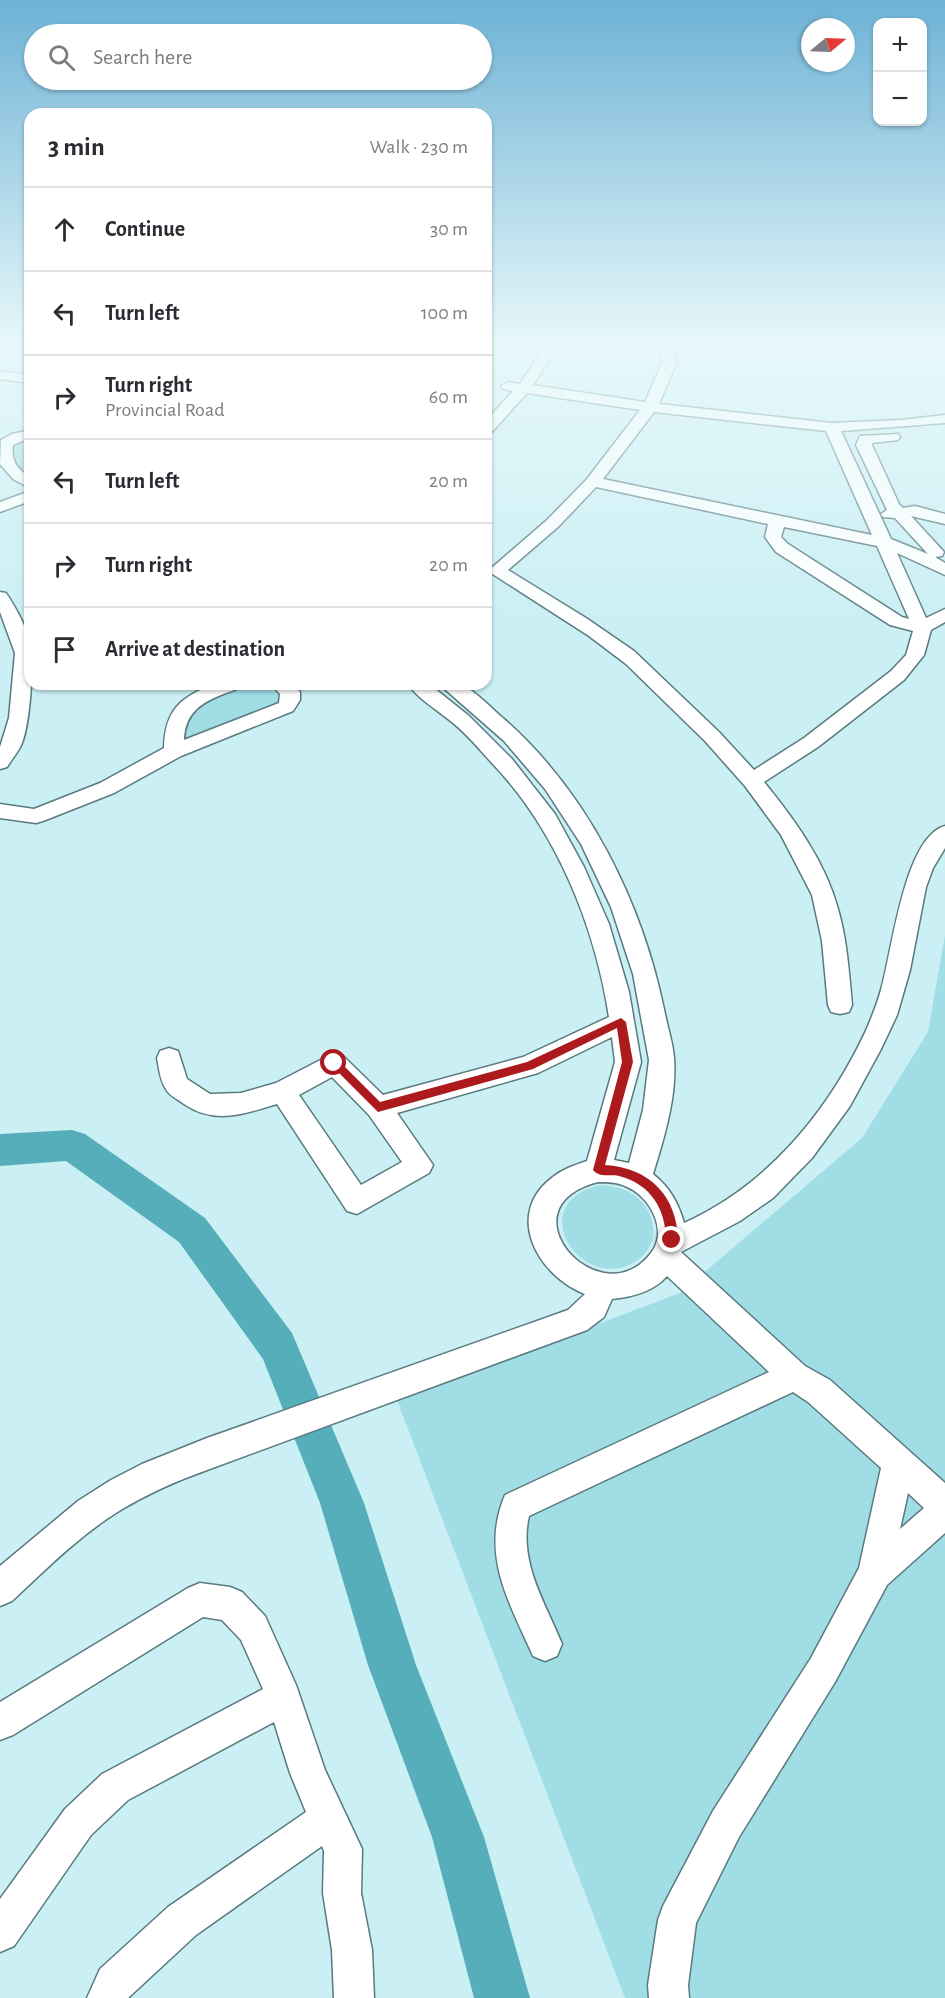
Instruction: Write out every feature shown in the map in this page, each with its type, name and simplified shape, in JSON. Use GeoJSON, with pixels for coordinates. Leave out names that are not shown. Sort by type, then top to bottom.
{"type":"FeatureCollection","features":[{"type":"Feature","properties":{"kind":"street"},"geometry":{"type":"LineString","coordinates":[[17,437],[6,443],[3,454],[7,465],[24,481]]}},
{"type":"Feature","properties":{"kind":"street"},"geometry":{"type":"LineString","coordinates":[[492,571],[553,523],[593,482],[627,437]]}},
{"type":"Feature","properties":{"kind":"street"},"geometry":{"type":"LineString","coordinates":[[751,780],[786,762],[813,744],[896,676],[914,658],[922,628],[836,437]]}},
{"type":"Feature","properties":{"kind":"street"},"geometry":{"type":"LineString","coordinates":[[892,437],[865,439],[864,445],[892,506],[907,512],[945,519]]}},
{"type":"Feature","properties":{"kind":"street"},"geometry":{"type":"LineString","coordinates":[[593,482],[936,554]]}},
{"type":"Feature","properties":{"kind":"street"},"geometry":{"type":"LineString","coordinates":[[0,507],[24,498]]}},
{"type":"Feature","properties":{"kind":"street"},"geometry":{"type":"LineString","coordinates":[[872,514],[907,512],[919,502],[930,501],[945,505]]}},
{"type":"Feature","properties":{"kind":"street"},"geometry":{"type":"LineString","coordinates":[[907,512],[945,570]]}},
{"type":"Feature","properties":{"kind":"street"},"geometry":{"type":"LineString","coordinates":[[777,522],[773,537],[782,548],[896,621],[922,628],[945,614]]}},
{"type":"Feature","properties":{"kind":"street"},"geometry":{"type":"LineString","coordinates":[[492,573],[597,633],[629,657],[712,734],[751,780],[789,832],[818,881],[833,934],[840,1005]]}},
{"type":"Feature","properties":{"kind":"street"},"geometry":{"type":"LineString","coordinates":[[0,597],[10,614],[24,653],[10,719],[12,744],[0,762]]}},
{"type":"Feature","properties":{"kind":"street"},"geometry":{"type":"LineString","coordinates":[[10,614],[24,610]]}},
{"type":"Feature","properties":{"kind":"street"},"geometry":{"type":"LineString","coordinates":[[174,751],[176,718],[189,703],[216,690]]}},
{"type":"Feature","properties":{"kind":"street"},"geometry":{"type":"LineString","coordinates":[[0,811],[36,816],[107,788],[174,751],[286,707],[290,700],[290,692],[288,690]]}},
{"type":"Feature","properties":{"kind":"street"},"geometry":{"type":"LineString","coordinates":[[424,690],[462,720],[505,765],[543,814],[573,867],[598,924],[617,992],[627,1062],[598,1170]]}},
{"type":"Feature","properties":{"kind":"street"},"geometry":{"type":"LineString","coordinates":[[456,690],[483,710],[529,756],[555,789],[600,860],[629,920],[649,990],[662,1064],[654,1126],[638,1178]]}},
{"type":"Feature","properties":{"kind":"street"},"geometry":{"type":"LineString","coordinates":[[531,798],[555,789]]}},
{"type":"Feature","properties":{"kind":"street"},"geometry":{"type":"LineString","coordinates":[[669,1249],[711,1226],[764,1189],[787,1166],[834,1107],[869,1054],[893,992],[917,876],[931,848],[945,833]]}},
{"type":"Feature","properties":{"kind":"street"},"geometry":{"type":"LineString","coordinates":[[378,1107],[529,1066],[621,1022]]}},
{"type":"Feature","properties":{"kind":"street"},"geometry":{"type":"LineString","coordinates":[[169,1058],[176,1085],[206,1105],[241,1104],[283,1092],[334,1063],[378,1107],[420,1165],[357,1202],[283,1092]]}},
{"type":"Feature","properties":{"kind":"street"},"geometry":{"type":"LineString","coordinates":[[598,1170],[619,1171],[638,1178],[654,1190],[665,1205],[672,1222],[669,1249],[656,1271],[641,1280],[623,1286],[603,1286],[584,1281],[567,1271],[554,1257],[546,1241],[543,1224],[545,1208],[553,1193],[565,1181],[580,1173],[598,1170]]}},
{"type":"Feature","properties":{"kind":"street"},"geometry":{"type":"LineString","coordinates":[[669,1249],[794,1376],[819,1391],[945,1505]]}},
{"type":"Feature","properties":{"kind":"street"},"geometry":{"type":"LineString","coordinates":[[0,1589],[75,1523],[122,1491],[163,1471],[577,1320],[594,1307],[603,1286]]}},
{"type":"Feature","properties":{"kind":"street"},"geometry":{"type":"LineString","coordinates":[[545,1644],[516,1575],[509,1551],[516,1506],[794,1376]]}},
{"type":"Feature","properties":{"kind":"street"},"geometry":{"type":"LineString","coordinates":[[669,1998],[668,1985],[677,1920],[726,1824],[824,1670],[874,1573],[898,1462]]}},
{"type":"Feature","properties":{"kind":"street"},"geometry":{"type":"LineString","coordinates":[[874,1573],[945,1512]]}},
{"type":"Feature","properties":{"kind":"street"},"geometry":{"type":"LineString","coordinates":[[0,1722],[200,1599],[230,1604],[253,1628],[284,1697],[308,1773],[343,1849],[342,1893],[351,1950],[353,1998]]}},
{"type":"Feature","properties":{"kind":"street"},"geometry":{"type":"LineString","coordinates":[[0,1932],[78,1821],[115,1787],[284,1697]]}},
{"type":"Feature","properties":{"kind":"street"},"geometry":{"type":"LineString","coordinates":[[107,1998],[114,1983],[182,1921],[328,1819]]}},
{"type":"Feature","properties":{"kind":"shaded area"},"geometry":{"type":"Polygon","coordinates":[[[24,442],[24,473],[13,464],[12,447],[24,442]]]}},
{"type":"Feature","properties":{"kind":"shaded area"},"geometry":{"type":"Polygon","coordinates":[[[223,690],[284,690],[290,700],[174,751],[176,718],[223,690]]]}},
{"type":"Feature","properties":{"kind":"shaded area"},"geometry":{"type":"Polygon","coordinates":[[[945,935],[945,1998],[625,1998],[397,1400],[680,1293],[862,1138],[928,1032],[945,935]]]}},
{"type":"Feature","properties":{"kind":"shaded area"},"geometry":{"type":"Polygon","coordinates":[[[601,1185],[627,1191],[636,1197],[649,1212],[652,1222],[652,1241],[647,1250],[640,1258],[619,1268],[599,1267],[582,1259],[569,1244],[563,1227],[564,1210],[577,1195],[601,1185]]]}},
{"type":"Feature","properties":{"kind":"waterway"},"geometry":{"type":"LineString","coordinates":[[0,1150],[72,1145],[192,1230],[278,1347],[342,1503],[392,1665],[458,1837],[502,1998]]}},
{"type":"Feature","properties":{"kind":"route"},"geometry":{"type":"LineString","coordinates":[[334,1063],[378,1107],[529,1066],[621,1022],[627,1062],[598,1170],[619,1171],[638,1178],[654,1190],[665,1205],[672,1222],[672,1240]]}}]}
